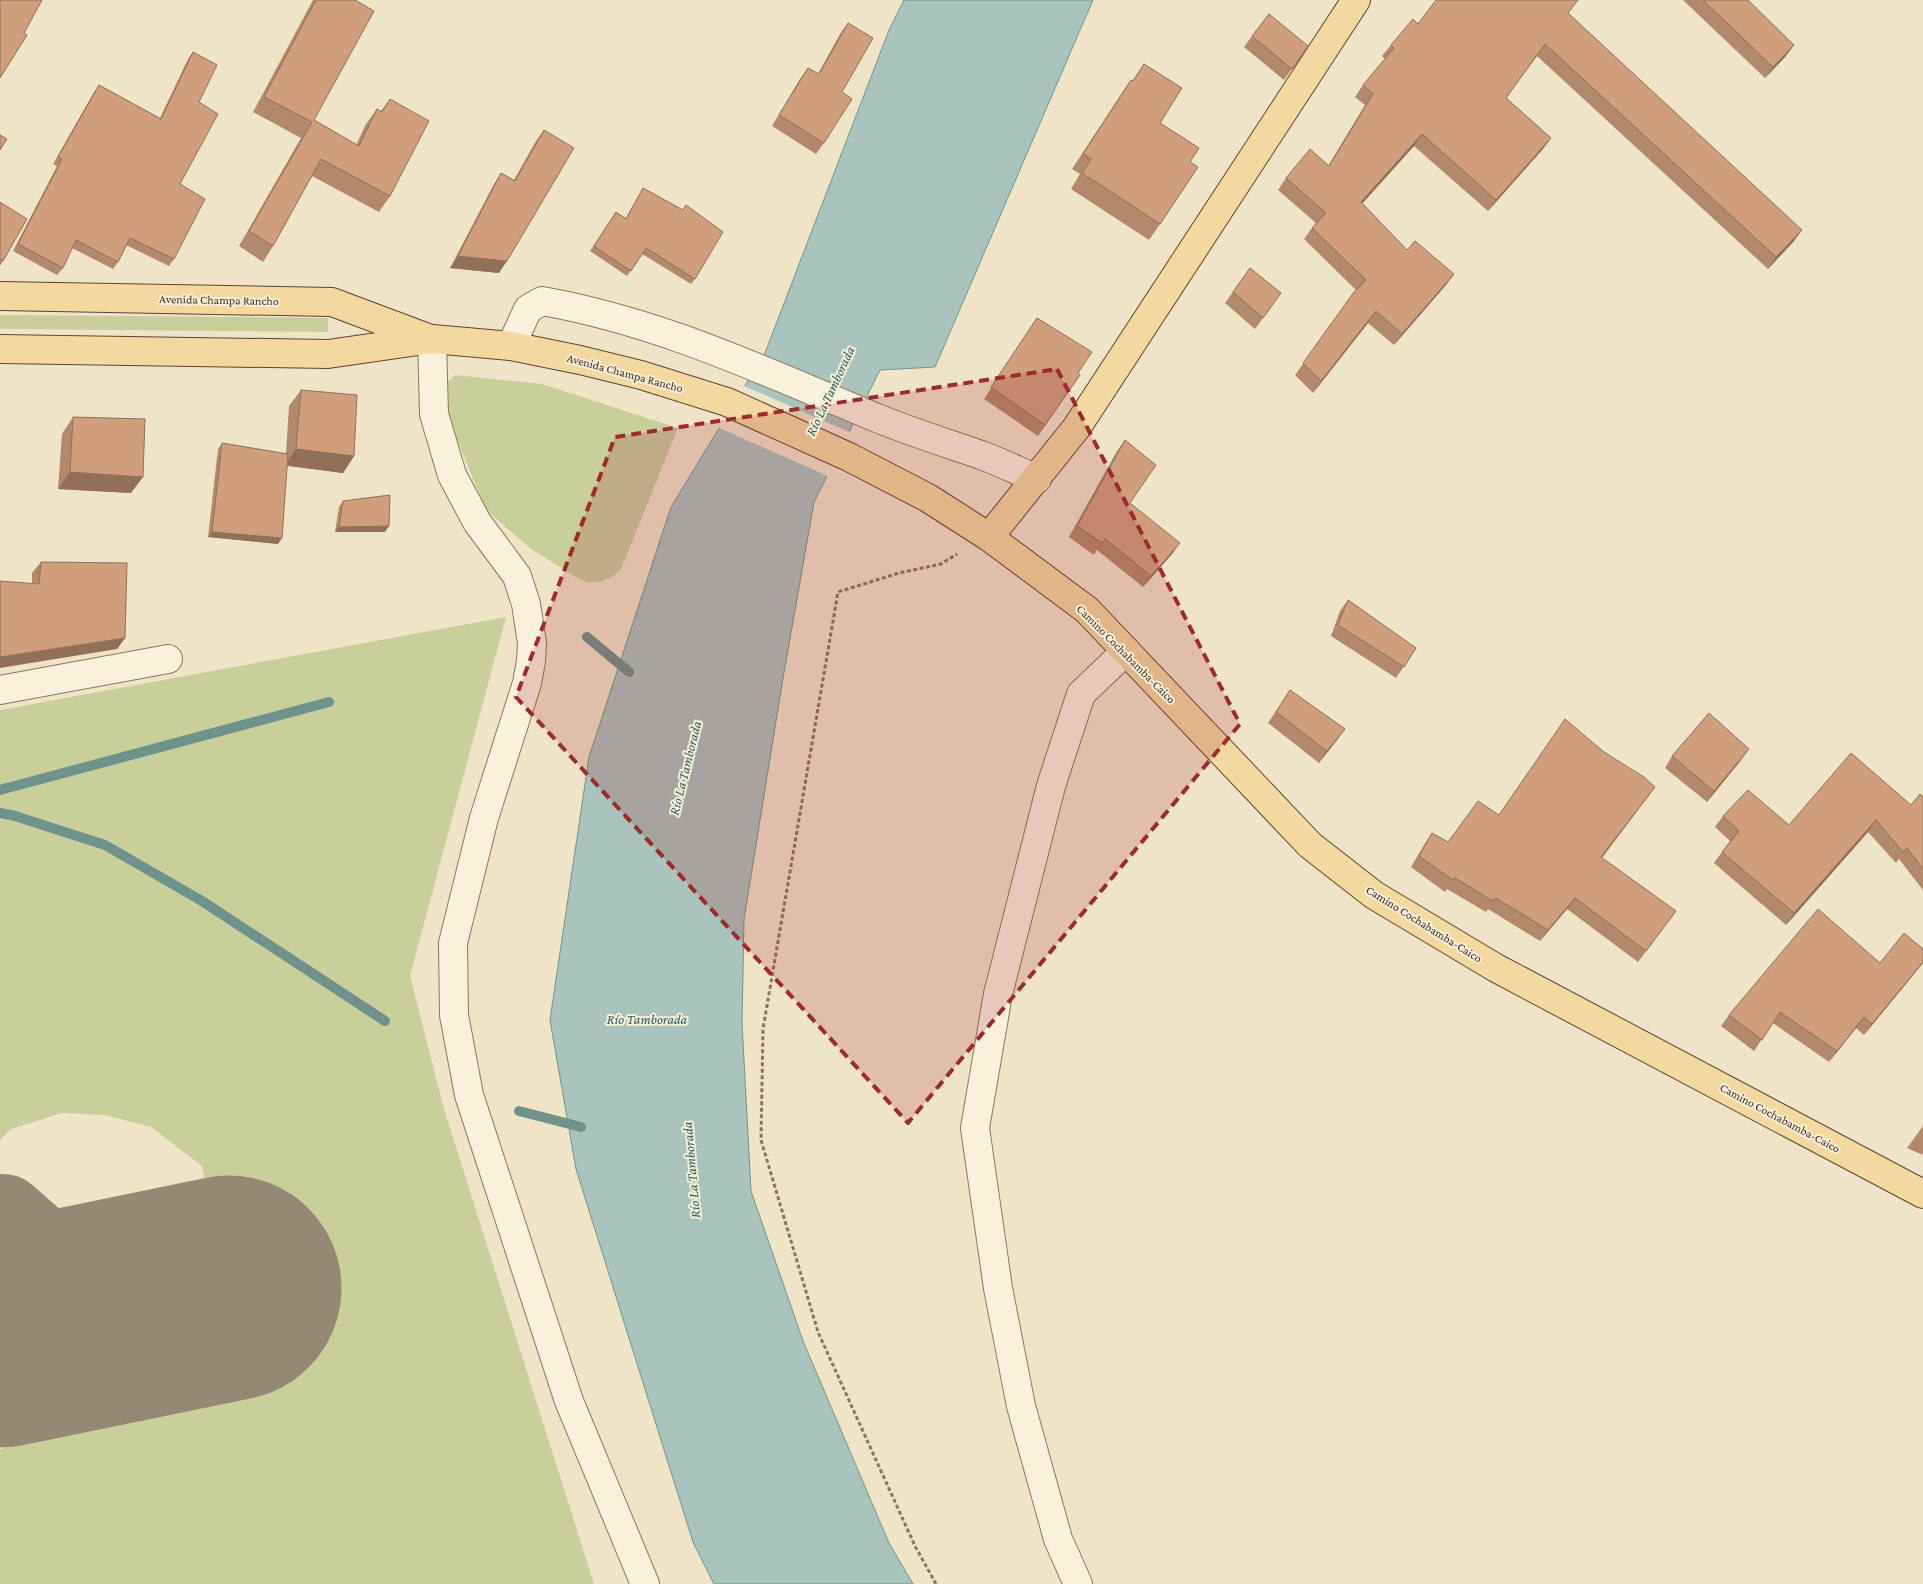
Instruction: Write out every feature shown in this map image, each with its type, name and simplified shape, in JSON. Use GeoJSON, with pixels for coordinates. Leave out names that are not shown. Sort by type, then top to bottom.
{"type":"FeatureCollection","features":[{"type":"Feature","properties":{"kind":"main road"},"geometry":{"type":"LineString","coordinates":[[989,537],[1077,428],[1356,0]]}},
{"type":"Feature","properties":{"kind":"main road","name":"Avenida Champa Rancho"},"geometry":{"type":"LineString","coordinates":[[0,296],[332,302],[432,339]]}},
{"type":"Feature","properties":{"kind":"main road","name":"Avenida Champa Rancho"},"geometry":{"type":"LineString","coordinates":[[0,349],[328,354],[432,339],[510,346],[641,375],[727,402],[849,457]]}},
{"type":"Feature","properties":{"kind":"main road","name":"Camino Cochabamba-Caico"},"geometry":{"type":"LineString","coordinates":[[849,457],[928,498],[989,537],[1087,610],[1310,844],[1374,896],[1496,968],[1923,1194]]}},
{"type":"Feature","properties":{"kind":"street"},"geometry":{"type":"LineString","coordinates":[[510,346],[528,309],[542,300],[588,309],[664,332],[734,357],[880,420],[983,456],[1037,479]]}},
{"type":"Feature","properties":{"kind":"street"},"geometry":{"type":"LineString","coordinates":[[432,339],[434,414],[452,475],[477,522],[517,576],[526,604],[532,643],[527,683],[484,818],[453,943],[454,1015],[469,1095],[569,1401],[645,1584]]}},
{"type":"Feature","properties":{"kind":"street"},"geometry":{"type":"LineString","coordinates":[[1078,1584],[1058,1539],[1021,1406],[998,1288],[976,1128],[998,994],[1051,786],[1081,694],[1126,651]]}},
{"type":"Feature","properties":{"kind":"street"},"geometry":{"type":"LineString","coordinates":[[0,690],[168,659]]}},
{"type":"Feature","properties":{"kind":"path"},"geometry":{"type":"LineString","coordinates":[[936,1584],[915,1546],[818,1332],[761,1140],[763,1029],[838,592],[899,573],[941,564],[989,537]]}},
{"type":"Feature","properties":{"kind":"highlighted area"},"geometry":{"type":"Polygon","coordinates":[[[1057,369],[1240,724],[908,1123],[516,697],[615,437],[1057,369]]]}},
{"type":"Feature","properties":{"kind":"green space"},"geometry":{"type":"Polygon","coordinates":[[[0,315],[328,318],[328,332],[0,329],[0,315]]]}},
{"type":"Feature","properties":{"kind":"green space"},"geometry":{"type":"Polygon","coordinates":[[[455,375],[542,384],[678,428],[621,569],[612,577],[600,582],[587,582],[574,576],[531,549],[486,510],[449,420],[448,382],[455,375]]]}},
{"type":"Feature","properties":{"kind":"green space"},"geometry":{"type":"Polygon","coordinates":[[[506,617],[410,976],[444,1109],[594,1584],[0,1584],[0,1449],[251,1392],[202,1166],[151,1127],[105,1115],[62,1113],[11,1129],[0,1140],[0,710],[506,617]]]}},
{"type":"Feature","properties":{"kind":"water","name":"Río Tamborada"},"geometry":{"type":"Polygon","coordinates":[[[904,0],[1093,0],[935,367],[880,370],[814,502],[744,919],[742,1023],[751,1191],[803,1341],[889,1543],[913,1584],[714,1584],[693,1542],[576,1169],[550,1020],[589,757],[671,507],[765,353],[889,30],[904,0]]]}},
{"type":"Feature","properties":{"kind":"pier"},"geometry":{"type":"Polygon","coordinates":[[[742,385],[852,433],[830,477],[717,427],[742,385]]]}},
{"type":"Feature","properties":{"kind":"building"},"geometry":{"type":"Polygon","coordinates":[[[0,0],[42,0],[24,33],[27,35],[0,78],[0,0]]]}},
{"type":"Feature","properties":{"kind":"building"},"geometry":{"type":"Polygon","coordinates":[[[316,0],[355,0],[374,11],[314,120],[359,146],[377,109],[382,112],[390,99],[429,121],[390,196],[321,159],[273,246],[249,231],[312,122],[264,97],[316,0]]]}},
{"type":"Feature","properties":{"kind":"building"},"geometry":{"type":"Polygon","coordinates":[[[1436,0],[1578,0],[1568,13],[1802,230],[1776,257],[1545,44],[1506,98],[1551,138],[1496,200],[1422,134],[1361,202],[1407,250],[1415,241],[1454,274],[1402,334],[1376,311],[1321,381],[1303,363],[1354,292],[1366,280],[1312,228],[1326,213],[1286,178],[1310,149],[1329,166],[1373,94],[1363,85],[1394,48],[1391,45],[1413,19],[1418,24],[1436,0]]]}},
{"type":"Feature","properties":{"kind":"building"},"geometry":{"type":"Polygon","coordinates":[[[1703,0],[1748,0],[1794,45],[1773,67],[1703,0]]]}},
{"type":"Feature","properties":{"kind":"building"},"geometry":{"type":"Polygon","coordinates":[[[1269,14],[1308,46],[1292,69],[1252,36],[1269,14]]]}},
{"type":"Feature","properties":{"kind":"building"},"geometry":{"type":"Polygon","coordinates":[[[848,23],[873,38],[842,92],[852,99],[824,143],[779,115],[808,68],[819,74],[848,23]]]}},
{"type":"Feature","properties":{"kind":"building"},"geometry":{"type":"Polygon","coordinates":[[[193,52],[217,65],[199,102],[218,114],[180,184],[205,199],[174,259],[130,238],[118,262],[76,240],[63,268],[18,244],[62,159],[58,157],[99,85],[161,119],[193,52]]]}},
{"type":"Feature","properties":{"kind":"building"},"geometry":{"type":"Polygon","coordinates":[[[1144,64],[1182,88],[1160,123],[1199,148],[1190,162],[1198,167],[1160,224],[1082,173],[1091,159],[1083,154],[1131,80],[1133,81],[1144,64]]]}},
{"type":"Feature","properties":{"kind":"building"},"geometry":{"type":"Polygon","coordinates":[[[544,130],[574,148],[507,261],[458,256],[501,173],[515,181],[544,130]]]}},
{"type":"Feature","properties":{"kind":"building"},"geometry":{"type":"Polygon","coordinates":[[[0,135],[7,139],[0,150],[0,135]]]}},
{"type":"Feature","properties":{"kind":"building"},"geometry":{"type":"Polygon","coordinates":[[[643,188],[683,210],[686,205],[723,232],[695,279],[646,248],[631,271],[594,246],[616,212],[626,219],[643,188]]]}},
{"type":"Feature","properties":{"kind":"building"},"geometry":{"type":"Polygon","coordinates":[[[0,202],[27,219],[3,261],[0,259],[0,202]]]}},
{"type":"Feature","properties":{"kind":"building"},"geometry":{"type":"Polygon","coordinates":[[[1250,268],[1281,293],[1263,318],[1233,292],[1250,268]]]}},
{"type":"Feature","properties":{"kind":"building"},"geometry":{"type":"Polygon","coordinates":[[[1037,318],[1092,352],[1078,373],[1080,375],[1045,425],[991,387],[1037,318]]]}},
{"type":"Feature","properties":{"kind":"building"},"geometry":{"type":"Polygon","coordinates":[[[301,390],[357,395],[354,456],[296,449],[301,390]]]}},
{"type":"Feature","properties":{"kind":"building"},"geometry":{"type":"Polygon","coordinates":[[[73,417],[145,419],[143,477],[70,472],[73,417]]]}},
{"type":"Feature","properties":{"kind":"building"},"geometry":{"type":"Polygon","coordinates":[[[1125,440],[1156,465],[1130,503],[1180,543],[1151,576],[1105,539],[1102,543],[1077,526],[1125,440]]]}},
{"type":"Feature","properties":{"kind":"building"},"geometry":{"type":"Polygon","coordinates":[[[222,443],[288,454],[282,538],[212,532],[222,443]]]}},
{"type":"Feature","properties":{"kind":"building"},"geometry":{"type":"Polygon","coordinates":[[[390,495],[389,526],[339,527],[343,501],[390,495]]]}},
{"type":"Feature","properties":{"kind":"building"},"geometry":{"type":"Polygon","coordinates":[[[41,562],[127,563],[125,638],[0,657],[0,581],[39,584],[41,562]]]}},
{"type":"Feature","properties":{"kind":"building"},"geometry":{"type":"Polygon","coordinates":[[[1348,600],[1416,648],[1404,667],[1338,625],[1348,600]]]}},
{"type":"Feature","properties":{"kind":"building"},"geometry":{"type":"Polygon","coordinates":[[[1290,690],[1345,729],[1327,751],[1276,712],[1290,690]]]}},
{"type":"Feature","properties":{"kind":"building"},"geometry":{"type":"Polygon","coordinates":[[[1709,713],[1749,749],[1714,791],[1672,756],[1709,713]]]}},
{"type":"Feature","properties":{"kind":"building"},"geometry":{"type":"Polygon","coordinates":[[[1565,719],[1604,752],[1644,777],[1655,787],[1601,857],[1676,911],[1646,951],[1575,898],[1548,930],[1496,898],[1493,901],[1455,878],[1453,880],[1419,856],[1432,833],[1448,842],[1478,801],[1499,815],[1565,719]]]}},
{"type":"Feature","properties":{"kind":"building"},"geometry":{"type":"Polygon","coordinates":[[[1851,753],[1911,805],[1920,794],[1923,797],[1923,869],[1907,848],[1903,852],[1876,820],[1794,913],[1722,852],[1739,831],[1723,816],[1748,790],[1789,825],[1851,753]]]}},
{"type":"Feature","properties":{"kind":"building"},"geometry":{"type":"Polygon","coordinates":[[[1818,909],[1880,963],[1904,933],[1923,949],[1923,962],[1872,1024],[1864,1017],[1837,1051],[1780,1012],[1762,1040],[1729,1015],[1818,909]]]}},
{"type":"Feature","properties":{"kind":"waterway"},"geometry":{"type":"LineString","coordinates":[[587,637],[629,672]]}},
{"type":"Feature","properties":{"kind":"waterway"},"geometry":{"type":"LineString","coordinates":[[0,790],[329,702]]}},
{"type":"Feature","properties":{"kind":"waterway"},"geometry":{"type":"LineString","coordinates":[[0,813],[15,816],[105,845],[202,901],[385,1021]]}},
{"type":"Feature","properties":{"kind":"waterway"},"geometry":{"type":"LineString","coordinates":[[519,1111],[581,1127]]}},
{"type":"Feature","properties":{"kind":"taxiway"},"geometry":{"type":"LineString","coordinates":[[0,1222],[3,1219],[43,1254]]}},
{"type":"Feature","properties":{"kind":"runway"},"geometry":{"type":"LineString","coordinates":[[0,1335],[229,1288]]}},
{"type":"Feature","properties":{"kind":"water label","name":"Río La Tamborada"},"geometry":{"type":"Point","coordinates":[830,391]}},
{"type":"Feature","properties":{"kind":"water label","name":"Río La Tamborada"},"geometry":{"type":"Point","coordinates":[685,768]}},
{"type":"Feature","properties":{"kind":"water label","name":"Río La Tamborada"},"geometry":{"type":"Point","coordinates":[691,1170]}}]}
